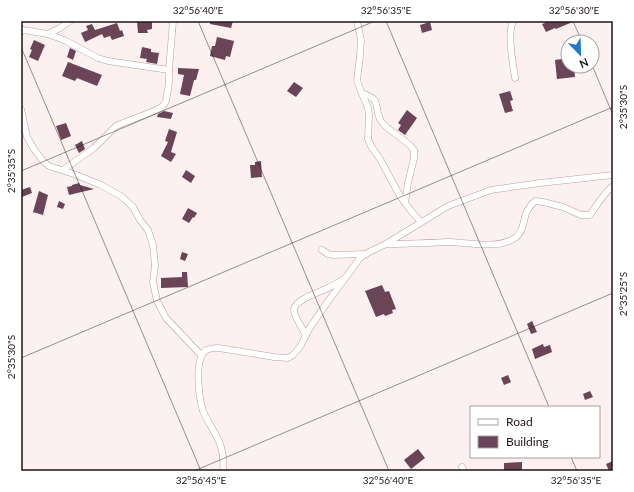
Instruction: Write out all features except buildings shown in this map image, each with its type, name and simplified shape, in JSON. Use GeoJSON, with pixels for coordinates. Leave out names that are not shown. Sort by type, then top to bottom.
{"type":"FeatureCollection","features":[{"type":"Feature","properties":{"kind":"street"},"geometry":{"type":"LineString","coordinates":[[48,34],[70,21]]}},
{"type":"Feature","properties":{"kind":"street"},"geometry":{"type":"LineString","coordinates":[[63,170],[94,148],[116,126],[154,111],[162,106],[166,101],[169,83],[173,21]]}},
{"type":"Feature","properties":{"kind":"street"},"geometry":{"type":"LineString","coordinates":[[357,21],[361,40],[357,80],[368,108],[368,139],[405,203],[421,222]]}},
{"type":"Feature","properties":{"kind":"street"},"geometry":{"type":"LineString","coordinates":[[513,21],[511,25],[511,38],[515,78]]}},
{"type":"Feature","properties":{"kind":"street"},"geometry":{"type":"LineString","coordinates":[[22,31],[48,34],[64,40],[98,58],[108,61],[169,70]]}},
{"type":"Feature","properties":{"kind":"street"},"geometry":{"type":"LineString","coordinates":[[362,94],[372,97],[375,101],[379,118],[384,126],[405,140],[414,150],[414,158],[405,203]]}},
{"type":"Feature","properties":{"kind":"street"},"geometry":{"type":"LineString","coordinates":[[21,109],[24,137],[43,161],[49,166],[101,185],[120,196],[132,207],[148,230],[153,245],[155,265],[153,282],[157,301],[166,318],[202,355]]}},
{"type":"Feature","properties":{"kind":"street"},"geometry":{"type":"LineString","coordinates":[[222,471],[224,466],[223,454],[203,410],[200,397],[198,370],[202,355],[208,349],[219,348],[288,358],[300,347],[328,300],[356,262],[365,254],[386,244],[448,206],[490,190],[613,175]]}},
{"type":"Feature","properties":{"kind":"street"},"geometry":{"type":"LineString","coordinates":[[386,244],[452,242],[490,244],[503,243],[515,238],[519,234],[524,223],[526,212],[530,205],[535,201],[563,207],[581,215],[590,215],[607,191],[613,186]]}},
{"type":"Feature","properties":{"kind":"street"},"geometry":{"type":"LineString","coordinates":[[322,250],[333,255],[365,254]]}},
{"type":"Feature","properties":{"kind":"street"},"geometry":{"type":"LineString","coordinates":[[306,335],[294,314],[295,307],[305,298],[345,278]]}}]}
